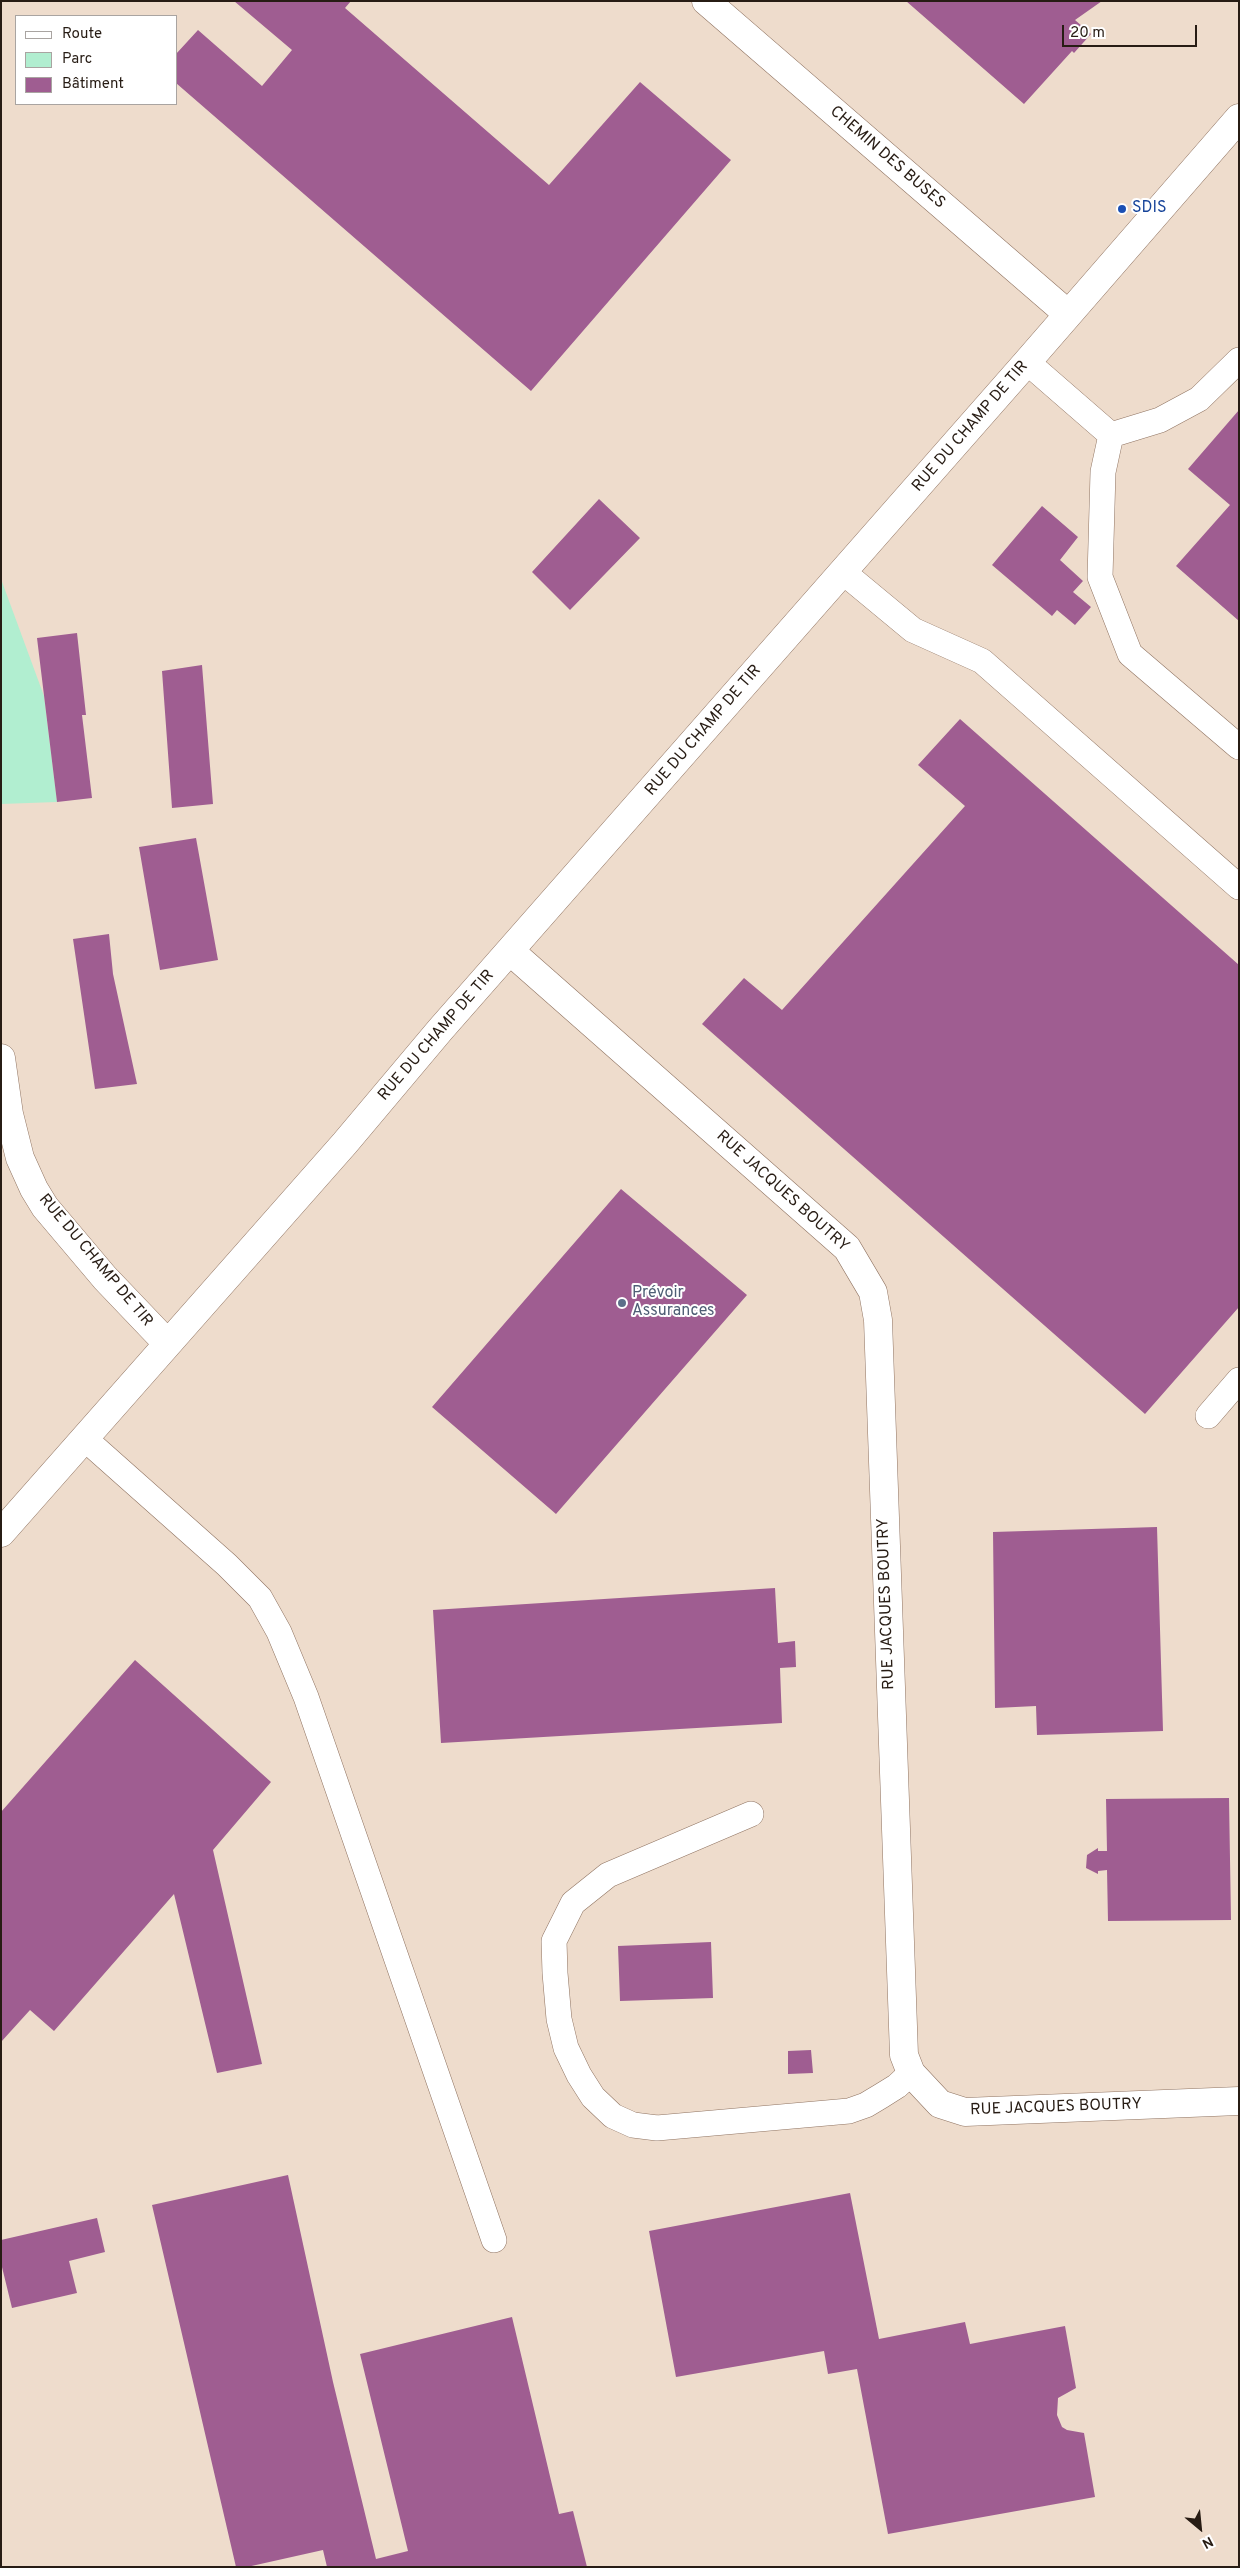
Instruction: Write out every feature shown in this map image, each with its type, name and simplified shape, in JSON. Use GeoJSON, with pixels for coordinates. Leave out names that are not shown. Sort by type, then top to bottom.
{"type":"FeatureCollection","features":[{"type":"Feature","properties":{"kind":"street","name":"CHEMIN DES BUSES"},"geometry":{"type":"LineString","coordinates":[[706,1],[1068,314]]}},
{"type":"Feature","properties":{"kind":"street","name":"RUE DU CHAMP DE TIR"},"geometry":{"type":"LineString","coordinates":[[1,1533],[167,1343],[345,1144],[510,951],[1239,118]]}},
{"type":"Feature","properties":{"kind":"street","name":"RUE JACQUES BOUTRY"},"geometry":{"type":"LineString","coordinates":[[510,951],[847,1248],[872,1292],[878,1320],[904,2055],[911,2073],[923,2089],[940,2104],[965,2112],[1239,2101]]}},
{"type":"Feature","properties":{"kind":"street","name":"RUE DU CHAMP DE TIR"},"geometry":{"type":"LineString","coordinates":[[1,1058],[9,1114],[20,1158],[34,1189],[45,1206],[105,1278],[167,1343]]}},
{"type":"Feature","properties":{"kind":"lane"},"geometry":{"type":"LineString","coordinates":[[1112,435],[1160,420],[1199,399],[1239,360]]}},
{"type":"Feature","properties":{"kind":"lane"},"geometry":{"type":"LineString","coordinates":[[1027,362],[1112,435]]}},
{"type":"Feature","properties":{"kind":"lane"},"geometry":{"type":"LineString","coordinates":[[1112,435],[1103,472],[1100,578],[1130,654],[1239,747]]}},
{"type":"Feature","properties":{"kind":"lane"},"geometry":{"type":"LineString","coordinates":[[843,572],[913,630],[982,661],[1239,887]]}},
{"type":"Feature","properties":{"kind":"lane"},"geometry":{"type":"LineString","coordinates":[[1208,1416],[1239,1380]]}},
{"type":"Feature","properties":{"kind":"lane"},"geometry":{"type":"LineString","coordinates":[[84,1438],[227,1565],[260,1598],[279,1632],[306,1697],[494,2240]]}},
{"type":"Feature","properties":{"kind":"lane"},"geometry":{"type":"LineString","coordinates":[[751,1814],[608,1875],[573,1903],[554,1940],[555,1973],[562,2034],[578,2075],[594,2097],[613,2116],[633,2125],[657,2128],[849,2111],[866,2105],[881,2096],[897,2086],[911,2073]]}},
{"type":"Feature","properties":{"kind":"shaded area"},"geometry":{"type":"Polygon","coordinates":[[[1,1],[1239,1],[1239,2567],[1,2567],[1,1]]]}},
{"type":"Feature","properties":{"kind":"green space"},"geometry":{"type":"Polygon","coordinates":[[[1,579],[44,696],[57,802],[1,804],[1,579]]]}},
{"type":"Feature","properties":{"kind":"building"},"geometry":{"type":"Polygon","coordinates":[[[234,1],[351,1],[345,8],[549,185],[640,82],[731,160],[531,391],[178,85],[178,52],[198,30],[262,86],[292,50],[234,1]]]}},
{"type":"Feature","properties":{"kind":"building"},"geometry":{"type":"Polygon","coordinates":[[[906,1],[1102,1],[1075,20],[1091,34],[1074,53],[1072,51],[1024,104],[906,1]]]}},
{"type":"Feature","properties":{"kind":"building"},"geometry":{"type":"Polygon","coordinates":[[[1239,410],[1239,621],[1176,566],[1230,505],[1188,469],[1239,410]]]}},
{"type":"Feature","properties":{"kind":"building"},"geometry":{"type":"Polygon","coordinates":[[[599,499],[640,538],[570,610],[532,572],[599,499]]]}},
{"type":"Feature","properties":{"kind":"building"},"geometry":{"type":"Polygon","coordinates":[[[1042,506],[1078,537],[1060,560],[1083,581],[1073,592],[1091,607],[1075,625],[1057,610],[1052,616],[992,565],[1042,506]]]}},
{"type":"Feature","properties":{"kind":"building"},"geometry":{"type":"Polygon","coordinates":[[[77,633],[86,715],[82,715],[92,798],[57,802],[37,638],[77,633]]]}},
{"type":"Feature","properties":{"kind":"building"},"geometry":{"type":"Polygon","coordinates":[[[202,665],[213,804],[172,808],[162,671],[202,665]]]}},
{"type":"Feature","properties":{"kind":"building"},"geometry":{"type":"Polygon","coordinates":[[[960,719],[1239,965],[1239,1307],[1145,1414],[702,1024],[744,978],[782,1010],[965,806],[918,765],[960,719]]]}},
{"type":"Feature","properties":{"kind":"building"},"geometry":{"type":"Polygon","coordinates":[[[196,838],[218,960],[160,970],[139,847],[196,838]]]}},
{"type":"Feature","properties":{"kind":"building"},"geometry":{"type":"Polygon","coordinates":[[[109,934],[113,974],[137,1084],[95,1089],[73,939],[109,934]]]}},
{"type":"Feature","properties":{"kind":"building"},"geometry":{"type":"Polygon","coordinates":[[[621,1189],[747,1295],[556,1514],[432,1407],[621,1189]]]}},
{"type":"Feature","properties":{"kind":"building"},"geometry":{"type":"Polygon","coordinates":[[[1157,1527],[1163,1731],[1037,1735],[1036,1706],[995,1708],[993,1532],[1157,1527]]]}},
{"type":"Feature","properties":{"kind":"building"},"geometry":{"type":"Polygon","coordinates":[[[775,1588],[778,1643],[795,1641],[796,1667],[780,1668],[782,1723],[441,1743],[433,1610],[775,1588]]]}},
{"type":"Feature","properties":{"kind":"building"},"geometry":{"type":"Polygon","coordinates":[[[135,1660],[271,1782],[213,1850],[262,2064],[217,2073],[174,1894],[54,2031],[30,2010],[1,2042],[1,1812],[135,1660]]]}},
{"type":"Feature","properties":{"kind":"building"},"geometry":{"type":"Polygon","coordinates":[[[1229,1798],[1231,1920],[1108,1921],[1107,1870],[1098,1871],[1098,1874],[1086,1868],[1087,1855],[1098,1848],[1098,1851],[1107,1851],[1106,1799],[1229,1798]]]}},
{"type":"Feature","properties":{"kind":"building"},"geometry":{"type":"Polygon","coordinates":[[[711,1942],[713,1998],[620,2001],[618,1946],[711,1942]]]}},
{"type":"Feature","properties":{"kind":"building"},"geometry":{"type":"Polygon","coordinates":[[[811,2050],[813,2073],[788,2074],[788,2051],[811,2050]]]}},
{"type":"Feature","properties":{"kind":"building"},"geometry":{"type":"Polygon","coordinates":[[[288,2175],[333,2382],[376,2559],[408,2551],[360,2354],[512,2317],[559,2514],[573,2511],[587,2567],[327,2567],[323,2550],[247,2567],[236,2567],[152,2205],[288,2175]]]}},
{"type":"Feature","properties":{"kind":"building"},"geometry":{"type":"Polygon","coordinates":[[[850,2193],[879,2339],[965,2322],[970,2344],[1065,2326],[1076,2388],[1058,2398],[1057,2415],[1062,2427],[1067,2430],[1084,2433],[1095,2497],[888,2534],[857,2369],[828,2374],[824,2351],[676,2377],[649,2231],[850,2193]]]}},
{"type":"Feature","properties":{"kind":"building"},"geometry":{"type":"Polygon","coordinates":[[[97,2218],[105,2252],[69,2261],[77,2293],[12,2308],[1,2263],[1,2240],[97,2218]]]}},
{"type":"Feature","properties":{"kind":"place","name":"SDIS"},"geometry":{"type":"Point","coordinates":[1122,209]}},
{"type":"Feature","properties":{"kind":"place","name":"Prévoir Assurances"},"geometry":{"type":"Point","coordinates":[622,1303]}}]}
